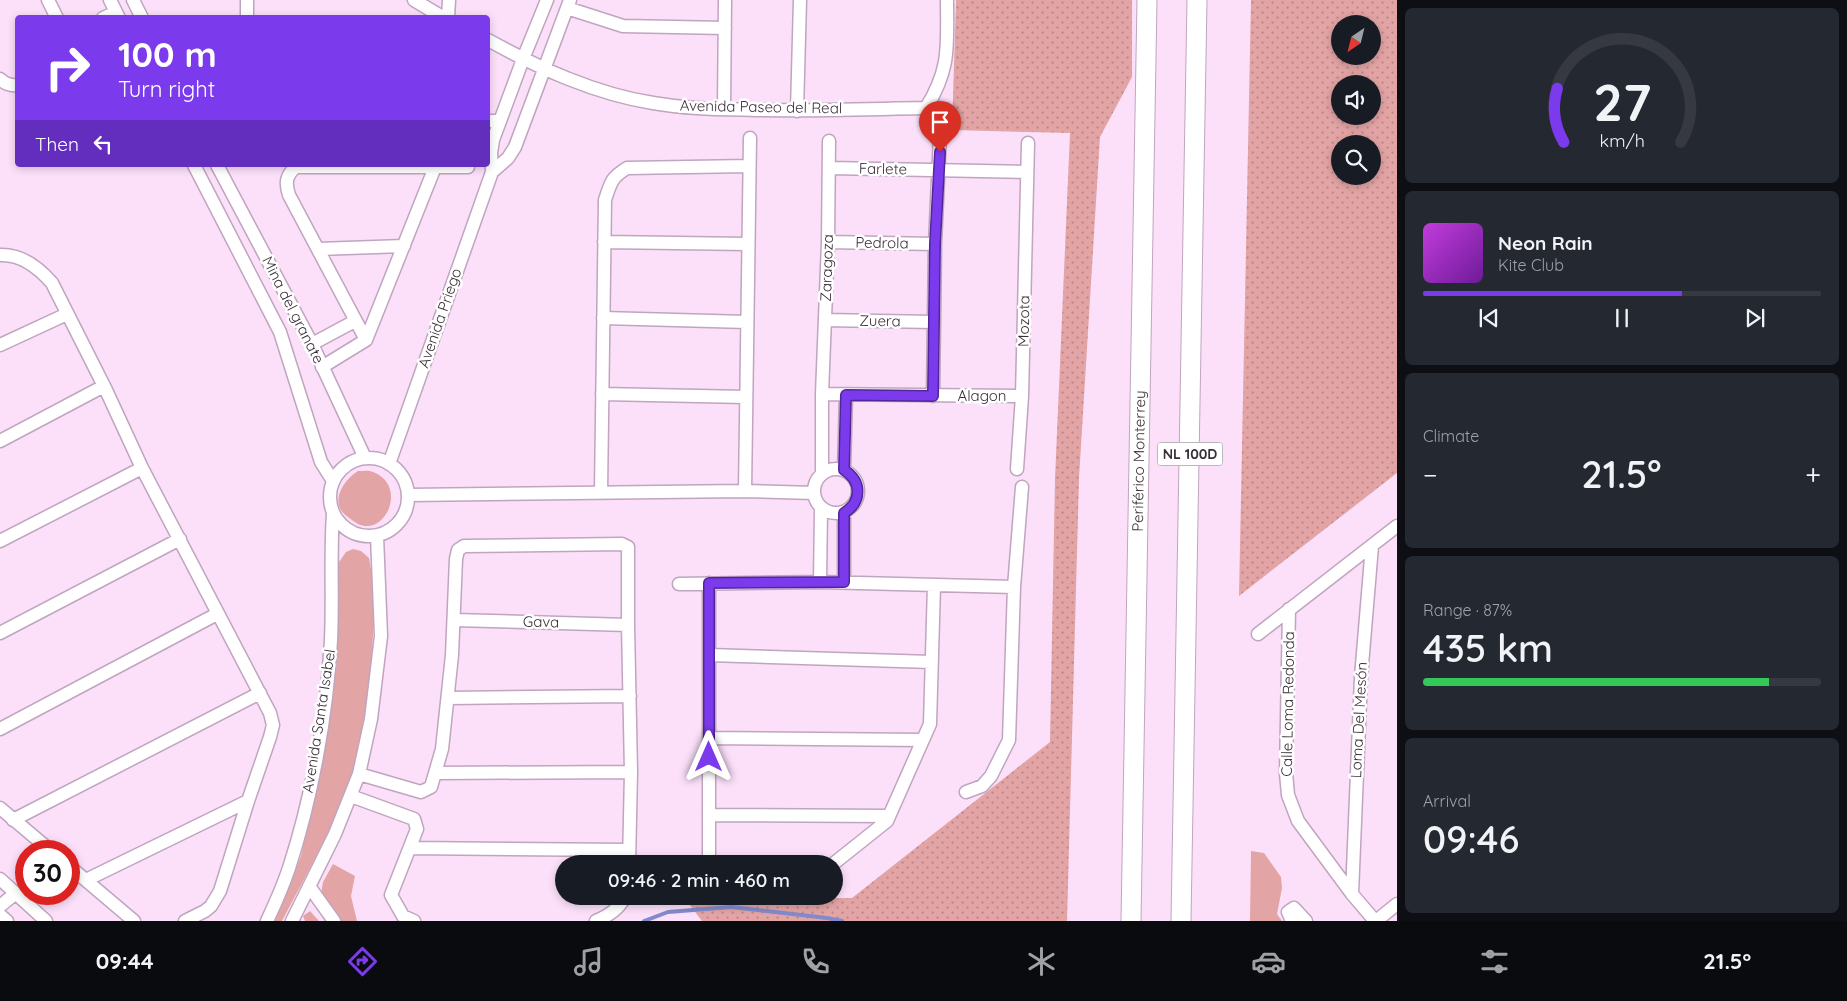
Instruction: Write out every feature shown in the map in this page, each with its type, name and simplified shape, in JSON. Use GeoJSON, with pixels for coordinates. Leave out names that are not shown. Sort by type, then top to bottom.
{"type":"FeatureCollection","features":[{"type":"Feature","properties":{"kind":"highway","name":"Periférico Monterrey"},"geometry":{"type":"LineString","coordinates":[[1131,912],[1146,0]]}},
{"type":"Feature","properties":{"kind":"highway","name":"NL 100D"},"geometry":{"type":"LineString","coordinates":[[1181,915],[1197,0]]}},
{"type":"Feature","properties":{"kind":"street"},"geometry":{"type":"LineString","coordinates":[[48,0],[56,15]]}},
{"type":"Feature","properties":{"kind":"street"},"geometry":{"type":"LineString","coordinates":[[133,0],[140,15]]}},
{"type":"Feature","properties":{"kind":"street"},"geometry":{"type":"LineString","coordinates":[[247,0],[247,15]]}},
{"type":"Feature","properties":{"kind":"street"},"geometry":{"type":"LineString","coordinates":[[414,0],[441,15]]}},
{"type":"Feature","properties":{"kind":"street"},"geometry":{"type":"LineString","coordinates":[[446,15],[448,0]]}},
{"type":"Feature","properties":{"kind":"street","name":"Avenida Priego"},"geometry":{"type":"LineString","coordinates":[[389,464],[492,172],[494,121],[548,0]]}},
{"type":"Feature","properties":{"kind":"street"},"geometry":{"type":"LineString","coordinates":[[724,109],[725,0]]}},
{"type":"Feature","properties":{"kind":"street"},"geometry":{"type":"LineString","coordinates":[[796,110],[800,0]]}},
{"type":"Feature","properties":{"kind":"street","name":"Avenida Paseo del Real"},"geometry":{"type":"LineString","coordinates":[[490,41],[544,69],[592,87],[654,104],[724,109],[926,108],[940,83],[946,67],[948,49],[947,0]]}},
{"type":"Feature","properties":{"kind":"street"},"geometry":{"type":"LineString","coordinates":[[569,4],[623,26],[725,28]]}},
{"type":"Feature","properties":{"kind":"street","name":"Avenida Priego"},"geometry":{"type":"LineString","coordinates":[[492,172],[508,158],[515,147],[569,4]]}},
{"type":"Feature","properties":{"kind":"street"},"geometry":{"type":"LineString","coordinates":[[0,79],[11,86],[15,85]]}},
{"type":"Feature","properties":{"kind":"street"},"geometry":{"type":"LineString","coordinates":[[933,396],[935,244],[940,135]]}},
{"type":"Feature","properties":{"kind":"street"},"geometry":{"type":"LineString","coordinates":[[745,491],[750,138]]}},
{"type":"Feature","properties":{"kind":"street","name":"Zaragoza"},"geometry":{"type":"LineString","coordinates":[[822,473],[822,394],[828,242],[829,141]]}},
{"type":"Feature","properties":{"kind":"street","name":"Mozota"},"geometry":{"type":"LineString","coordinates":[[1017,469],[1022,396],[1028,143]]}},
{"type":"Feature","properties":{"kind":"street"},"geometry":{"type":"LineString","coordinates":[[601,492],[605,200],[615,176],[627,168],[750,166]]}},
{"type":"Feature","properties":{"kind":"street"},"geometry":{"type":"LineString","coordinates":[[195,167],[280,332],[321,462],[333,481]]}},
{"type":"Feature","properties":{"kind":"street","name":"Mina del granate"},"geometry":{"type":"LineString","coordinates":[[220,167],[312,344],[365,458]]}},
{"type":"Feature","properties":{"kind":"street"},"geometry":{"type":"LineString","coordinates":[[366,340],[286,187],[287,178],[296,167],[468,168]]}},
{"type":"Feature","properties":{"kind":"street"},"geometry":{"type":"LineString","coordinates":[[322,367],[366,340],[435,168]]}},
{"type":"Feature","properties":{"kind":"street","name":"Farlete"},"geometry":{"type":"LineString","coordinates":[[830,168],[1027,172]]}},
{"type":"Feature","properties":{"kind":"street"},"geometry":{"type":"LineString","coordinates":[[604,242],[748,244]]}},
{"type":"Feature","properties":{"kind":"street","name":"Pedrola"},"geometry":{"type":"LineString","coordinates":[[828,242],[935,244]]}},
{"type":"Feature","properties":{"kind":"street"},"geometry":{"type":"LineString","coordinates":[[318,250],[404,246]]}},
{"type":"Feature","properties":{"kind":"street"},"geometry":{"type":"LineString","coordinates":[[0,255],[8,254],[32,264],[42,271],[52,283],[104,386],[142,468],[270,713],[273,725],[270,737],[220,891],[205,911],[185,921]]}},
{"type":"Feature","properties":{"kind":"street"},"geometry":{"type":"LineString","coordinates":[[0,345],[67,314]]}},
{"type":"Feature","properties":{"kind":"street"},"geometry":{"type":"LineString","coordinates":[[603,318],[748,322]]}},
{"type":"Feature","properties":{"kind":"street","name":"Zuera"},"geometry":{"type":"LineString","coordinates":[[825,320],[934,322]]}},
{"type":"Feature","properties":{"kind":"street"},"geometry":{"type":"LineString","coordinates":[[312,344],[355,321]]}},
{"type":"Feature","properties":{"kind":"street"},"geometry":{"type":"LineString","coordinates":[[0,441],[104,386]]}},
{"type":"Feature","properties":{"kind":"street"},"geometry":{"type":"LineString","coordinates":[[602,394],[746,397]]}},
{"type":"Feature","properties":{"kind":"street","name":"Alagon"},"geometry":{"type":"LineString","coordinates":[[822,394],[1022,396]]}},
{"type":"Feature","properties":{"kind":"street"},"geometry":{"type":"LineString","coordinates":[[844,470],[846,395]]}},
{"type":"Feature","properties":{"kind":"street"},"geometry":{"type":"LineString","coordinates":[[365,458],[381,460],[389,464],[402,477],[408,495],[408,504],[400,521],[394,528],[377,536],[359,535],[343,527],[333,514],[329,497],[337,474],[349,463],[365,458]]}},
{"type":"Feature","properties":{"kind":"street"},"geometry":{"type":"LineString","coordinates":[[0,541],[142,468]]}},
{"type":"Feature","properties":{"kind":"street"},"geometry":{"type":"LineString","coordinates":[[829,470],[844,470],[855,480],[858,496],[855,503],[844,513],[828,512],[816,503],[814,493],[815,482],[822,473],[829,470]]}},
{"type":"Feature","properties":{"kind":"street"},"geometry":{"type":"LineString","coordinates":[[966,792],[982,786],[991,776],[1009,740],[1014,587],[1022,487]]}},
{"type":"Feature","properties":{"kind":"street"},"geometry":{"type":"LineString","coordinates":[[408,495],[745,491],[814,493]]}},
{"type":"Feature","properties":{"kind":"street"},"geometry":{"type":"LineString","coordinates":[[820,582],[822,509]]}},
{"type":"Feature","properties":{"kind":"street"},"geometry":{"type":"LineString","coordinates":[[844,513],[844,582]]}},
{"type":"Feature","properties":{"kind":"street","name":"Avenida Santa Isabel"},"geometry":{"type":"LineString","coordinates":[[267,921],[288,870],[300,831],[322,716],[331,638],[331,540],[333,514]]}},
{"type":"Feature","properties":{"kind":"street"},"geometry":{"type":"LineString","coordinates":[[1258,634],[1397,526]]}},
{"type":"Feature","properties":{"kind":"street"},"geometry":{"type":"LineString","coordinates":[[293,920],[335,834],[359,774],[371,719],[380,646],[381,611],[377,536]]}},
{"type":"Feature","properties":{"kind":"street"},"geometry":{"type":"LineString","coordinates":[[0,633],[180,539]]}},
{"type":"Feature","properties":{"kind":"street"},"geometry":{"type":"LineString","coordinates":[[359,774],[421,792],[431,787],[442,749],[448,698],[458,550],[464,546],[622,544],[628,547],[631,772],[629,855]]}},
{"type":"Feature","properties":{"kind":"street","name":"Loma Del Mesón"},"geometry":{"type":"LineString","coordinates":[[1352,894],[1361,677],[1372,546]]}},
{"type":"Feature","properties":{"kind":"street"},"geometry":{"type":"LineString","coordinates":[[680,584],[844,582],[1014,587]]}},
{"type":"Feature","properties":{"kind":"street"},"geometry":{"type":"LineString","coordinates":[[709,583],[709,855]]}},
{"type":"Feature","properties":{"kind":"street"},"geometry":{"type":"LineString","coordinates":[[843,856],[887,820],[930,724],[934,585]]}},
{"type":"Feature","properties":{"kind":"street","name":"Calle Loma Redonda"},"geometry":{"type":"LineString","coordinates":[[1289,610],[1286,773],[1288,795],[1298,821],[1352,894],[1376,921]]}},
{"type":"Feature","properties":{"kind":"street"},"geometry":{"type":"LineString","coordinates":[[0,729],[217,614]]}},
{"type":"Feature","properties":{"kind":"street","name":"Gava"},"geometry":{"type":"LineString","coordinates":[[454,620],[628,625]]}},
{"type":"Feature","properties":{"kind":"street"},"geometry":{"type":"LineString","coordinates":[[709,655],[932,662]]}},
{"type":"Feature","properties":{"kind":"street"},"geometry":{"type":"LineString","coordinates":[[13,820],[260,693]]}},
{"type":"Feature","properties":{"kind":"street"},"geometry":{"type":"LineString","coordinates":[[448,698],[630,696]]}},
{"type":"Feature","properties":{"kind":"street"},"geometry":{"type":"LineString","coordinates":[[709,738],[923,740]]}},
{"type":"Feature","properties":{"kind":"street"},"geometry":{"type":"LineString","coordinates":[[435,773],[631,772]]}},
{"type":"Feature","properties":{"kind":"street"},"geometry":{"type":"LineString","coordinates":[[351,796],[414,819],[417,829],[391,895],[403,916],[414,921]]}},
{"type":"Feature","properties":{"kind":"street"},"geometry":{"type":"LineString","coordinates":[[86,880],[248,801]]}},
{"type":"Feature","properties":{"kind":"street"},"geometry":{"type":"LineString","coordinates":[[0,808],[38,840]]}},
{"type":"Feature","properties":{"kind":"street"},"geometry":{"type":"LineString","coordinates":[[709,814],[889,816]]}},
{"type":"Feature","properties":{"kind":"street"},"geometry":{"type":"LineString","coordinates":[[410,848],[629,850]]}},
{"type":"Feature","properties":{"kind":"street"},"geometry":{"type":"LineString","coordinates":[[80,875],[134,921]]}},
{"type":"Feature","properties":{"kind":"street"},"geometry":{"type":"LineString","coordinates":[[0,879],[15,892]]}},
{"type":"Feature","properties":{"kind":"street"},"geometry":{"type":"LineString","coordinates":[[309,886],[334,921]]}},
{"type":"Feature","properties":{"kind":"street"},"geometry":{"type":"LineString","coordinates":[[0,906],[15,894]]}},
{"type":"Feature","properties":{"kind":"street"},"geometry":{"type":"LineString","coordinates":[[1376,921],[1397,904]]}},
{"type":"Feature","properties":{"kind":"street"},"geometry":{"type":"LineString","coordinates":[[29,905],[46,921]]}},
{"type":"Feature","properties":{"kind":"street"},"geometry":{"type":"LineString","coordinates":[[596,921],[611,914],[621,905]]}},
{"type":"Feature","properties":{"kind":"street"},"geometry":{"type":"LineString","coordinates":[[1292,921],[1288,912],[1294,908],[1306,921]]}},
{"type":"Feature","properties":{"kind":"street"},"geometry":{"type":"LineString","coordinates":[[0,915],[7,921]]}},
{"type":"Feature","properties":{"kind":"shaded area"},"geometry":{"type":"Polygon","coordinates":[[[956,0],[1132,0],[1132,77],[1100,137],[1079,478],[1067,921],[702,921],[690,905],[843,905],[843,898],[852,898],[1050,742],[1055,479],[1070,133],[952,130],[956,0]]]}},
{"type":"Feature","properties":{"kind":"shaded area"},"geometry":{"type":"Polygon","coordinates":[[[1251,0],[1397,0],[1397,473],[1239,596],[1251,0]]]}},
{"type":"Feature","properties":{"kind":"shaded area"},"geometry":{"type":"Polygon","coordinates":[[[358,471],[373,472],[384,478],[389,487],[391,498],[389,508],[384,517],[377,523],[368,526],[358,524],[342,512],[339,506],[338,499],[343,486],[358,471]]]}},
{"type":"Feature","properties":{"kind":"shaded area"},"geometry":{"type":"Polygon","coordinates":[[[353,549],[361,551],[369,558],[374,596],[371,661],[359,746],[352,773],[329,830],[282,921],[275,921],[301,856],[328,731],[337,661],[339,562],[346,552],[353,549]]]}},
{"type":"Feature","properties":{"kind":"shaded area"},"geometry":{"type":"Polygon","coordinates":[[[1251,851],[1264,853],[1281,877],[1282,888],[1277,914],[1282,921],[1250,921],[1251,851]]]}},
{"type":"Feature","properties":{"kind":"shaded area"},"geometry":{"type":"Polygon","coordinates":[[[333,864],[355,876],[351,896],[357,921],[340,921],[321,894],[323,882],[333,864]]]}},
{"type":"Feature","properties":{"kind":"shaded area"},"geometry":{"type":"Polygon","coordinates":[[[310,911],[319,921],[305,921],[303,916],[310,911]]]}},
{"type":"Feature","properties":{"kind":"waterway"},"geometry":{"type":"LineString","coordinates":[[644,921],[668,912],[731,907],[842,921]]}},
{"type":"Feature","properties":{"kind":"route"},"geometry":{"type":"LineString","coordinates":[[709,757],[709,583],[844,582],[844,513],[855,503],[858,496],[855,480],[844,470],[846,395],[933,396],[935,244],[940,152]]}}]}
